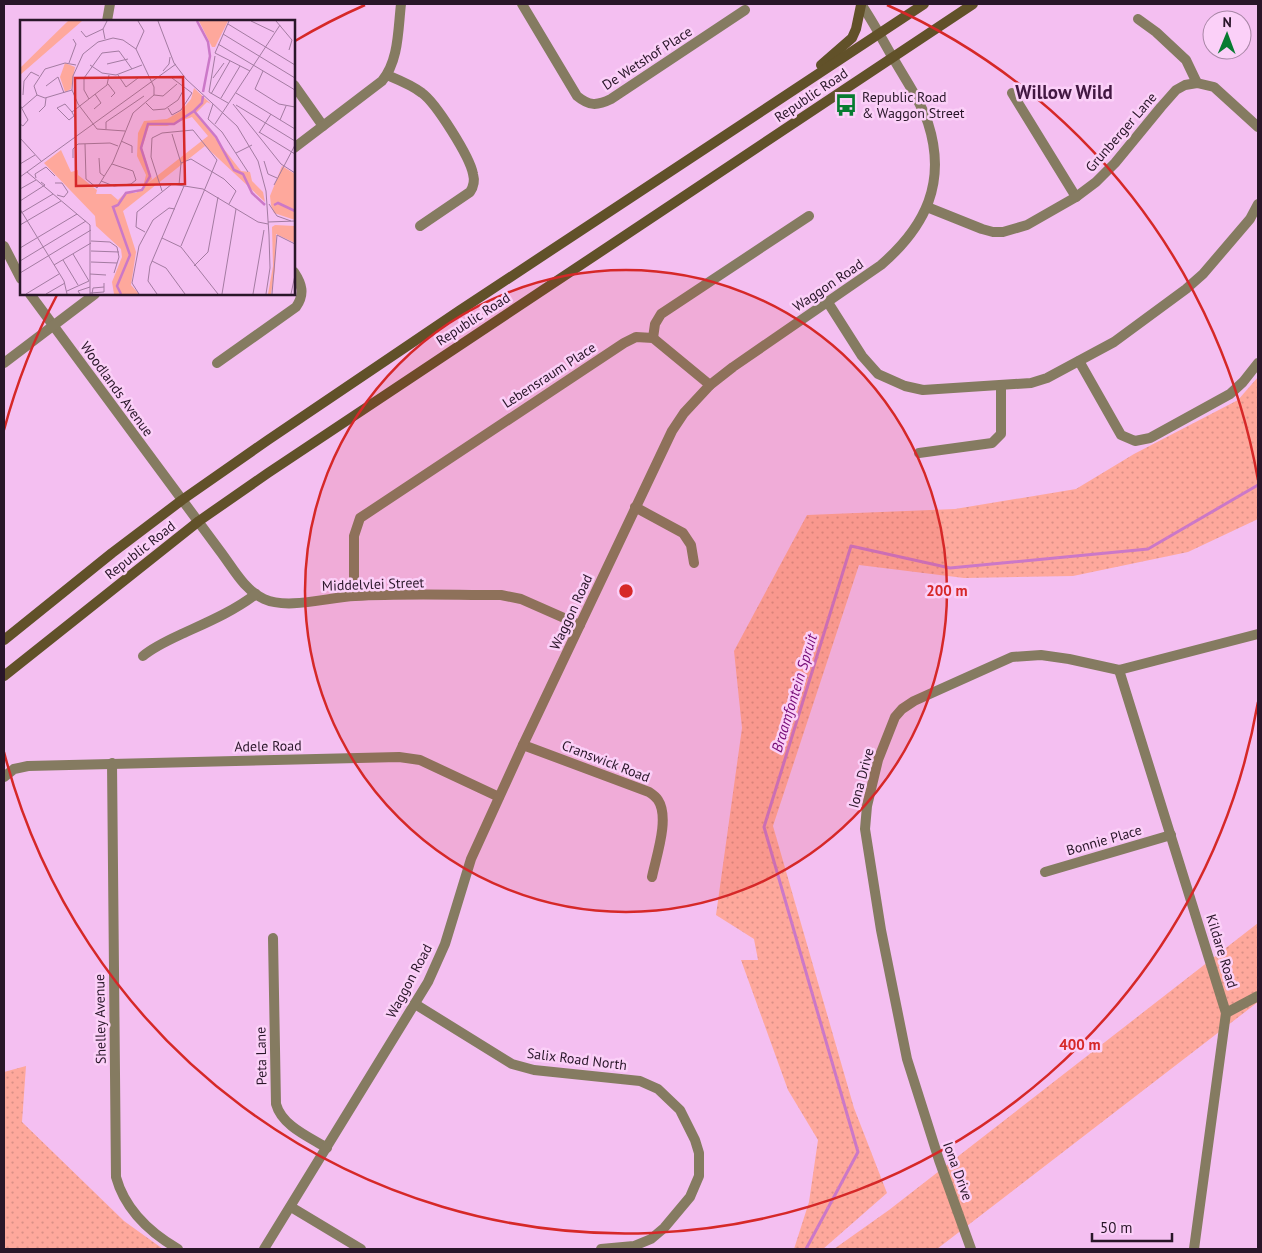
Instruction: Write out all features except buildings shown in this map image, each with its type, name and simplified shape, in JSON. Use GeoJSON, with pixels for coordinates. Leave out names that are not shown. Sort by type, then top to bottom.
{"type":"FeatureCollection","features":[{"type":"Feature","properties":{"kind":"main road"},"geometry":{"type":"LineString","coordinates":[[796,88],[852,38],[856,29],[861,4]]}},
{"type":"Feature","properties":{"kind":"main road","name":"Republic Road"},"geometry":{"type":"LineString","coordinates":[[4,640],[112,553],[182,500],[381,363],[924,4]]}},
{"type":"Feature","properties":{"kind":"main road","name":"Republic Road"},"geometry":{"type":"LineString","coordinates":[[4,676],[198,521],[366,406],[972,4]]}},
{"type":"Feature","properties":{"kind":"street"},"geometry":{"type":"LineString","coordinates":[[107,20],[110,4]]}},
{"type":"Feature","properties":{"kind":"street"},"geometry":{"type":"LineString","coordinates":[[295,147],[388,75],[395,48],[401,4]]}},
{"type":"Feature","properties":{"kind":"street","name":"De Wetshof Place"},"geometry":{"type":"LineString","coordinates":[[522,4],[577,96],[584,102],[594,105],[611,99],[745,10]]}},
{"type":"Feature","properties":{"kind":"street"},"geometry":{"type":"LineString","coordinates":[[861,4],[880,33]]}},
{"type":"Feature","properties":{"kind":"street"},"geometry":{"type":"LineString","coordinates":[[1138,19],[1156,32],[1186,60],[1197,83],[1214,87],[1258,127]]}},
{"type":"Feature","properties":{"kind":"street","name":"Waggon Road"},"geometry":{"type":"LineString","coordinates":[[264,1249],[428,982],[445,944],[471,859],[635,508],[679,420],[710,385],[769,341],[882,266],[914,232],[927,207],[934,177],[934,149],[927,122],[880,33]]}},
{"type":"Feature","properties":{"kind":"street"},"geometry":{"type":"LineString","coordinates":[[388,75],[421,92],[432,101],[469,161],[474,174],[474,184],[470,192],[420,226]]}},
{"type":"Feature","properties":{"kind":"street","name":"Grunberger Lane"},"geometry":{"type":"LineString","coordinates":[[927,207],[982,229],[1003,232],[1027,225],[1076,197],[1096,182],[1176,90],[1185,85],[1197,83]]}},
{"type":"Feature","properties":{"kind":"street"},"geometry":{"type":"LineString","coordinates":[[295,86],[323,126]]}},
{"type":"Feature","properties":{"kind":"street"},"geometry":{"type":"LineString","coordinates":[[1012,93],[1076,197]]}},
{"type":"Feature","properties":{"kind":"street"},"geometry":{"type":"LineString","coordinates":[[827,301],[862,356],[878,374],[892,381],[923,390],[1031,383],[1047,378],[1114,342],[1186,289],[1203,274],[1250,219],[1258,204]]}},
{"type":"Feature","properties":{"kind":"street"},"geometry":{"type":"LineString","coordinates":[[710,385],[653,338],[655,324],[662,314],[809,216]]}},
{"type":"Feature","properties":{"kind":"street"},"geometry":{"type":"LineString","coordinates":[[4,246],[20,277]]}},
{"type":"Feature","properties":{"kind":"street"},"geometry":{"type":"LineString","coordinates":[[217,363],[296,307],[302,298],[302,288],[295,274]]}},
{"type":"Feature","properties":{"kind":"street","name":"Woodlands Avenue"},"geometry":{"type":"LineString","coordinates":[[31,295],[198,521]]}},
{"type":"Feature","properties":{"kind":"street"},"geometry":{"type":"LineString","coordinates":[[4,362],[94,295]]}},
{"type":"Feature","properties":{"kind":"street","name":"Lebensraum Place"},"geometry":{"type":"LineString","coordinates":[[354,596],[354,536],[360,518],[624,343],[642,336],[653,338]]}},
{"type":"Feature","properties":{"kind":"street"},"geometry":{"type":"LineString","coordinates":[[1079,361],[1122,434],[1134,441],[1150,438],[1230,394],[1243,382],[1258,363]]}},
{"type":"Feature","properties":{"kind":"street"},"geometry":{"type":"LineString","coordinates":[[919,453],[992,443],[997,439],[1001,434],[1001,385]]}},
{"type":"Feature","properties":{"kind":"street"},"geometry":{"type":"LineString","coordinates":[[635,508],[684,533],[692,545],[694,563]]}},
{"type":"Feature","properties":{"kind":"street","name":"Middelvlei Street"},"geometry":{"type":"LineString","coordinates":[[198,521],[246,586],[265,600],[286,604],[354,596],[511,596],[580,625]]}},
{"type":"Feature","properties":{"kind":"street"},"geometry":{"type":"LineString","coordinates":[[143,656],[155,647],[212,620],[256,594]]}},
{"type":"Feature","properties":{"kind":"street","name":"Iona Drive"},"geometry":{"type":"LineString","coordinates":[[971,1249],[939,1160],[907,1059],[881,930],[865,829],[867,806],[878,760],[895,716],[914,701],[1012,657],[1041,655],[1118,670],[1258,634]]}},
{"type":"Feature","properties":{"kind":"street","name":"Kildare Road"},"geometry":{"type":"LineString","coordinates":[[1118,670],[1226,1013],[1194,1249]]}},
{"type":"Feature","properties":{"kind":"street","name":"Cranswick Road"},"geometry":{"type":"LineString","coordinates":[[523,745],[649,792],[658,801],[663,813],[662,828],[652,877]]}},
{"type":"Feature","properties":{"kind":"street","name":"Adele Road"},"geometry":{"type":"LineString","coordinates":[[4,777],[14,769],[28,766],[399,757],[420,760],[499,797]]}},
{"type":"Feature","properties":{"kind":"street","name":"Shelley Avenue"},"geometry":{"type":"LineString","coordinates":[[112,763],[116,1177],[125,1202],[152,1231],[178,1249]]}},
{"type":"Feature","properties":{"kind":"street","name":"Bonnie Place"},"geometry":{"type":"LineString","coordinates":[[1045,872],[1171,835]]}},
{"type":"Feature","properties":{"kind":"street","name":"Peta Lane"},"geometry":{"type":"LineString","coordinates":[[273,938],[276,1104],[282,1117],[288,1123],[327,1148]]}},
{"type":"Feature","properties":{"kind":"street"},"geometry":{"type":"LineString","coordinates":[[1226,1013],[1258,996]]}},
{"type":"Feature","properties":{"kind":"street","name":"Salix Road North"},"geometry":{"type":"LineString","coordinates":[[415,1004],[512,1064],[522,1068],[631,1079],[649,1084],[667,1096],[680,1110],[695,1140],[700,1165],[696,1186],[690,1197],[669,1222],[651,1239],[634,1246],[601,1249]]}},
{"type":"Feature","properties":{"kind":"street"},"geometry":{"type":"LineString","coordinates":[[291,1207],[361,1249]]}},
{"type":"Feature","properties":{"kind":"shaded area"},"geometry":{"type":"Polygon","coordinates":[[[1258,377],[1258,519],[1188,552],[1073,576],[964,578],[859,565],[773,826],[854,1108],[887,1193],[823,1249],[794,1249],[809,1202],[818,1140],[788,1090],[741,960],[758,960],[754,939],[716,915],[742,728],[734,651],[807,515],[955,509],[1076,489],[1134,454],[1238,400],[1258,377]]]}},
{"type":"Feature","properties":{"kind":"shaded area"},"geometry":{"type":"Polygon","coordinates":[[[1258,923],[1258,1002],[937,1249],[834,1249],[889,1210],[1258,923]]]}},
{"type":"Feature","properties":{"kind":"shaded area"},"geometry":{"type":"Polygon","coordinates":[[[26,1066],[22,1122],[124,1221],[163,1249],[4,1249],[4,1072],[26,1066]]]}},
{"type":"Feature","properties":{"kind":"waterway","name":"Braamfontein Spruit"},"geometry":{"type":"LineString","coordinates":[[806,1249],[858,1152],[764,827],[851,546],[950,568],[1148,549],[1258,485]]}},
{"type":"Feature","properties":{"kind":"place","name":"Republic Road & Waggon Street"},"geometry":{"type":"Point","coordinates":[846,105]}},
{"type":"Feature","properties":{"kind":"district","name":"Willow Wild"},"geometry":{"type":"Point","coordinates":[1064,92]}}]}
